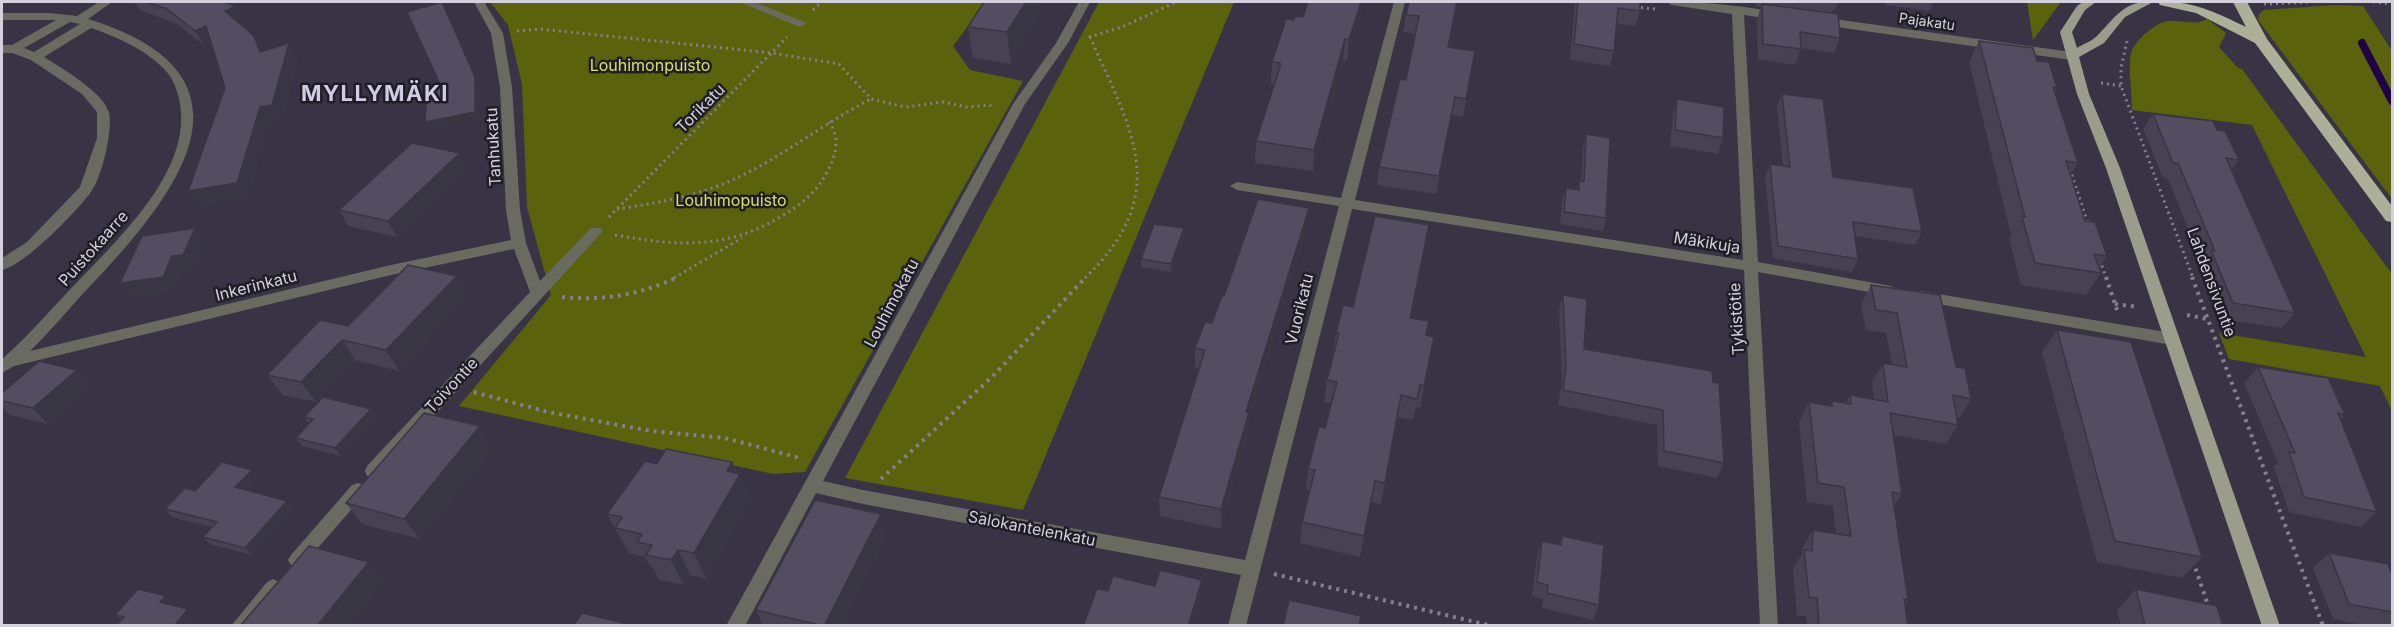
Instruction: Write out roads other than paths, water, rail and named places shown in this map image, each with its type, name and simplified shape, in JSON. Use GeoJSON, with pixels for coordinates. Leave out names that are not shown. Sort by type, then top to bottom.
{"type":"FeatureCollection","features":[{"type":"Feature","properties":{"kind":"highway"},"geometry":{"type":"LineString","coordinates":[[2165,2],[2201,10],[2260,40]]}},
{"type":"Feature","properties":{"kind":"highway"},"geometry":{"type":"LineString","coordinates":[[2240,2],[2260,40],[2392,217]]}},
{"type":"Feature","properties":{"kind":"main road"},"geometry":{"type":"LineString","coordinates":[[2090,2],[2081,8],[2066,32],[2083,94],[2113,168],[2271,626]]}},
{"type":"Feature","properties":{"kind":"main road"},"geometry":{"type":"LineString","coordinates":[[2072,56],[2100,40],[2121,15],[2147,2]]}},
{"type":"Feature","properties":{"kind":"street"},"geometry":{"type":"LineString","coordinates":[[35,57],[78,21],[106,2]]}},
{"type":"Feature","properties":{"kind":"street","name":"Tanhukatu"},"geometry":{"type":"LineString","coordinates":[[478,2],[497,33],[506,87],[508,153],[519,243],[537,292]]}},
{"type":"Feature","properties":{"kind":"street"},"geometry":{"type":"LineString","coordinates":[[745,2],[801,22]]}},
{"type":"Feature","properties":{"kind":"street","name":"Louhimokatu"},"geometry":{"type":"LineString","coordinates":[[735,626],[1019,104],[1062,43],[1084,2]]}},
{"type":"Feature","properties":{"kind":"street","name":"Vuorikatu"},"geometry":{"type":"LineString","coordinates":[[1237,626],[1344,205],[1399,2]]}},
{"type":"Feature","properties":{"kind":"street"},"geometry":{"type":"LineString","coordinates":[[1672,2],[1785,17]]}},
{"type":"Feature","properties":{"kind":"street","name":"Tykistötie"},"geometry":{"type":"LineString","coordinates":[[1738,10],[1769,626]]}},
{"type":"Feature","properties":{"kind":"street","name":"Puistokaarre"},"geometry":{"type":"LineString","coordinates":[[2,16],[78,21],[125,39],[149,52],[171,69],[185,97],[188,124],[183,150],[170,177],[135,230],[4,364]]}},
{"type":"Feature","properties":{"kind":"street","name":"Pajakatu"},"geometry":{"type":"LineString","coordinates":[[1809,20],[2072,56]]}},
{"type":"Feature","properties":{"kind":"street"},"geometry":{"type":"LineString","coordinates":[[8,49],[78,21]]}},
{"type":"Feature","properties":{"kind":"street"},"geometry":{"type":"LineString","coordinates":[[2,265],[32,245],[86,189],[104,138],[103,111],[92,98],[63,74],[35,57],[8,49]]}},
{"type":"Feature","properties":{"kind":"street","name":"Mäkikuja"},"geometry":{"type":"LineString","coordinates":[[1237,186],[1344,205],[1751,266],[2172,339]]}},
{"type":"Feature","properties":{"kind":"street","name":"Toivontie"},"geometry":{"type":"LineString","coordinates":[[240,626],[450,386],[596,231]]}},
{"type":"Feature","properties":{"kind":"street","name":"Inkerinkatu"},"geometry":{"type":"LineString","coordinates":[[4,364],[104,342],[459,255],[519,243]]}},
{"type":"Feature","properties":{"kind":"street","name":"Salokantelenkatu"},"geometry":{"type":"LineString","coordinates":[[813,485],[863,497],[1252,569]]}},
{"type":"Feature","properties":{"kind":"waterway"},"geometry":{"type":"LineString","coordinates":[[2362,43],[2392,101]]}},
{"type":"Feature","properties":{"kind":"district","name":"MYLLYMÄKI"},"geometry":{"type":"Point","coordinates":[375,93]}},
{"type":"Feature","properties":{"kind":"park label","name":"Louhimonpuisto"},"geometry":{"type":"Point","coordinates":[650,65]}},
{"type":"Feature","properties":{"kind":"park label","name":"Louhimopuisto"},"geometry":{"type":"Point","coordinates":[731,200]}}]}
